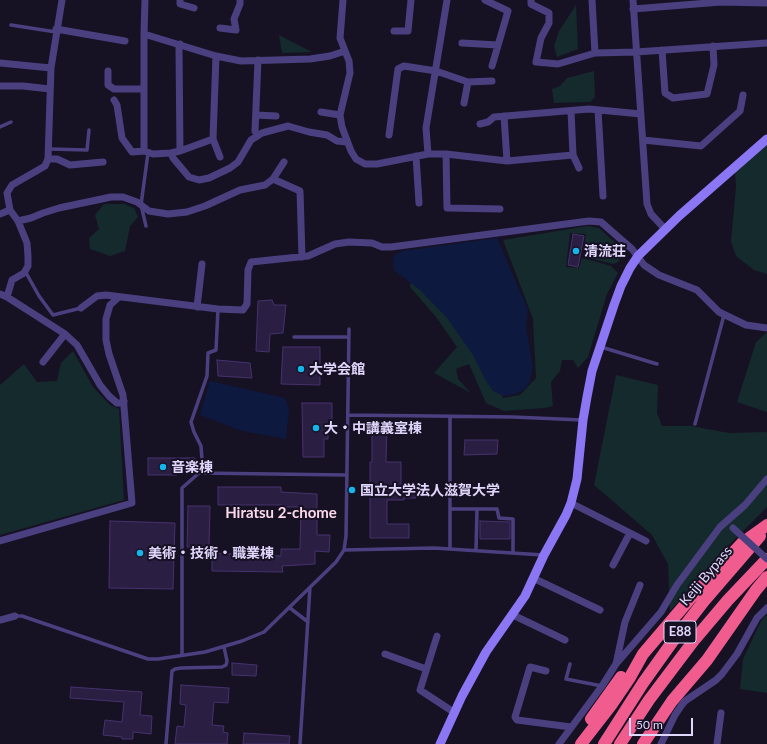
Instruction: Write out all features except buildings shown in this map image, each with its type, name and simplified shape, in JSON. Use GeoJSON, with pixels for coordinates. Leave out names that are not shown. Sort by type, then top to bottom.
{"type":"FeatureCollection","features":[{"type":"Feature","properties":{"kind":"highway"},"geometry":{"type":"LineString","coordinates":[[577,744],[584,730],[622,675],[643,654],[689,600],[742,543],[767,525]]}},
{"type":"Feature","properties":{"kind":"highway","name":"Keiji Bypass"},"geometry":{"type":"LineString","coordinates":[[604,744],[643,682],[673,641],[727,574],[767,529]]}},
{"type":"Feature","properties":{"kind":"highway","name":"E88"},"geometry":{"type":"LineString","coordinates":[[620,744],[649,700],[696,639],[728,600],[767,559]]}},
{"type":"Feature","properties":{"kind":"highway"},"geometry":{"type":"LineString","coordinates":[[643,744],[672,702],[707,660],[756,590],[767,577]]}},
{"type":"Feature","properties":{"kind":"highway"},"geometry":{"type":"LineString","coordinates":[[581,744],[612,704],[629,679],[643,654]]}},
{"type":"Feature","properties":{"kind":"main road"},"geometry":{"type":"LineString","coordinates":[[440,744],[486,652],[525,596],[544,555],[566,515],[577,479],[583,420],[592,371],[621,286],[638,256],[665,229],[767,139]]}},
{"type":"Feature","properties":{"kind":"street"},"geometry":{"type":"LineString","coordinates":[[62,0],[51,68],[50,149],[48,159],[45,166],[12,185],[7,193],[10,210],[18,221],[27,243],[28,266],[24,273],[12,280],[3,295],[65,334],[77,345],[100,385],[109,396],[117,403],[124,401]]}},
{"type":"Feature","properties":{"kind":"street"},"geometry":{"type":"LineString","coordinates":[[145,0],[144,89],[146,152]]}},
{"type":"Feature","properties":{"kind":"street"},"geometry":{"type":"LineString","coordinates":[[180,0],[180,4],[194,8]]}},
{"type":"Feature","properties":{"kind":"street"},"geometry":{"type":"LineString","coordinates":[[220,28],[236,30],[234,19],[240,4],[240,0]]}},
{"type":"Feature","properties":{"kind":"street"},"geometry":{"type":"LineString","coordinates":[[343,0],[340,38],[349,61],[350,73],[340,115],[342,127],[351,151],[356,159],[365,164],[377,164],[428,154],[446,154],[507,160],[573,155]]}},
{"type":"Feature","properties":{"kind":"street"},"geometry":{"type":"LineString","coordinates":[[394,31],[408,31],[411,0]]}},
{"type":"Feature","properties":{"kind":"street"},"geometry":{"type":"LineString","coordinates":[[428,154],[426,128],[446,0]]}},
{"type":"Feature","properties":{"kind":"street"},"geometry":{"type":"LineString","coordinates":[[485,0],[508,11],[492,66]]}},
{"type":"Feature","properties":{"kind":"street"},"geometry":{"type":"LineString","coordinates":[[531,0],[531,4],[549,13],[549,23],[541,38],[536,62],[558,64],[595,53],[636,52],[767,43]]}},
{"type":"Feature","properties":{"kind":"street"},"geometry":{"type":"LineString","coordinates":[[592,0],[595,53]]}},
{"type":"Feature","properties":{"kind":"street"},"geometry":{"type":"LineString","coordinates":[[633,0],[647,204],[651,214],[665,229]]}},
{"type":"Feature","properties":{"kind":"street"},"geometry":{"type":"LineString","coordinates":[[633,9],[666,3],[767,3]]}},
{"type":"Feature","properties":{"kind":"street"},"geometry":{"type":"LineString","coordinates":[[56,31],[125,41]]}},
{"type":"Feature","properties":{"kind":"street"},"geometry":{"type":"LineString","coordinates":[[144,34],[216,56],[241,61],[310,58],[330,56],[345,51]]}},
{"type":"Feature","properties":{"kind":"street"},"geometry":{"type":"LineString","coordinates":[[462,43],[498,45]]}},
{"type":"Feature","properties":{"kind":"street"},"geometry":{"type":"LineString","coordinates":[[180,44],[180,151]]}},
{"type":"Feature","properties":{"kind":"street"},"geometry":{"type":"LineString","coordinates":[[662,50],[665,93],[673,98],[707,94],[714,65],[713,46]]}},
{"type":"Feature","properties":{"kind":"street"},"geometry":{"type":"LineString","coordinates":[[216,56],[213,139],[220,158]]}},
{"type":"Feature","properties":{"kind":"street"},"geometry":{"type":"LineString","coordinates":[[255,131],[258,60]]}},
{"type":"Feature","properties":{"kind":"street"},"geometry":{"type":"LineString","coordinates":[[0,63],[51,68]]}},
{"type":"Feature","properties":{"kind":"street"},"geometry":{"type":"LineString","coordinates":[[389,134],[398,69],[404,66],[436,71],[468,82],[492,81]]}},
{"type":"Feature","properties":{"kind":"street"},"geometry":{"type":"LineString","coordinates":[[108,71],[108,85],[114,89],[144,89]]}},
{"type":"Feature","properties":{"kind":"street"},"geometry":{"type":"LineString","coordinates":[[464,103],[468,82]]}},
{"type":"Feature","properties":{"kind":"street"},"geometry":{"type":"LineString","coordinates":[[0,86],[23,86],[50,89]]}},
{"type":"Feature","properties":{"kind":"street"},"geometry":{"type":"LineString","coordinates":[[642,140],[701,146],[740,111],[743,95]]}},
{"type":"Feature","properties":{"kind":"street"},"geometry":{"type":"LineString","coordinates":[[114,100],[117,105],[122,138],[132,152],[146,152],[153,154],[171,153],[213,139]]}},
{"type":"Feature","properties":{"kind":"street"},"geometry":{"type":"LineString","coordinates":[[480,124],[488,122],[494,117],[571,111],[598,110],[641,114]]}},
{"type":"Feature","properties":{"kind":"street"},"geometry":{"type":"LineString","coordinates":[[598,110],[603,196]]}},
{"type":"Feature","properties":{"kind":"street"},"geometry":{"type":"LineString","coordinates":[[571,111],[573,155],[579,168]]}},
{"type":"Feature","properties":{"kind":"street"},"geometry":{"type":"LineString","coordinates":[[321,112],[340,115]]}},
{"type":"Feature","properties":{"kind":"street"},"geometry":{"type":"LineString","coordinates":[[256,115],[276,116]]}},
{"type":"Feature","properties":{"kind":"street"},"geometry":{"type":"LineString","coordinates":[[504,116],[507,160]]}},
{"type":"Feature","properties":{"kind":"street"},"geometry":{"type":"LineString","coordinates":[[171,153],[173,158],[189,177],[199,180],[209,178],[230,168],[238,162],[251,140],[262,134],[288,126],[327,135],[337,141],[348,142]]}},
{"type":"Feature","properties":{"kind":"street"},"geometry":{"type":"LineString","coordinates":[[446,154],[447,208],[500,209]]}},
{"type":"Feature","properties":{"kind":"street"},"geometry":{"type":"LineString","coordinates":[[416,156],[419,203]]}},
{"type":"Feature","properties":{"kind":"street"},"geometry":{"type":"LineString","coordinates":[[48,159],[57,159],[70,165],[103,162]]}},
{"type":"Feature","properties":{"kind":"street"},"geometry":{"type":"LineString","coordinates":[[18,221],[59,208],[111,197],[124,197],[137,202],[149,210],[168,214],[187,212],[205,206],[240,190],[264,185],[273,179],[284,162]]}},
{"type":"Feature","properties":{"kind":"street"},"geometry":{"type":"LineString","coordinates":[[273,179],[300,191],[302,256]]}},
{"type":"Feature","properties":{"kind":"street"},"geometry":{"type":"LineString","coordinates":[[0,214],[10,210]]}},
{"type":"Feature","properties":{"kind":"street"},"geometry":{"type":"LineString","coordinates":[[81,308],[97,296],[106,295],[218,310],[243,310],[247,304],[248,270],[251,262],[308,256],[335,244],[349,242],[372,243],[382,247],[391,247],[589,221],[601,222],[632,249],[644,265],[659,274],[697,290],[719,312],[746,325],[767,328]]}},
{"type":"Feature","properties":{"kind":"street"},"geometry":{"type":"LineString","coordinates":[[197,307],[202,264]]}},
{"type":"Feature","properties":{"kind":"street"},"geometry":{"type":"LineString","coordinates":[[0,541],[132,504],[123,394],[109,354],[106,340],[106,320],[110,306],[119,297]]}},
{"type":"Feature","properties":{"kind":"street"},"geometry":{"type":"LineString","coordinates":[[43,362],[65,334]]}},
{"type":"Feature","properties":{"kind":"street"},"geometry":{"type":"LineString","coordinates":[[559,744],[602,686],[616,664],[661,612],[701,552],[726,522],[745,505],[767,479]]}},
{"type":"Feature","properties":{"kind":"street"},"geometry":{"type":"LineString","coordinates":[[571,502],[646,541]]}},
{"type":"Feature","properties":{"kind":"street"},"geometry":{"type":"LineString","coordinates":[[726,522],[767,559]]}},
{"type":"Feature","properties":{"kind":"street"},"geometry":{"type":"LineString","coordinates":[[613,565],[630,533]]}},
{"type":"Feature","properties":{"kind":"street"},"geometry":{"type":"LineString","coordinates":[[533,578],[600,610]]}},
{"type":"Feature","properties":{"kind":"street"},"geometry":{"type":"LineString","coordinates":[[616,664],[625,622],[640,586]]}},
{"type":"Feature","properties":{"kind":"street"},"geometry":{"type":"LineString","coordinates":[[662,744],[675,715],[685,701],[716,680],[722,674],[737,654],[757,618],[767,608]]}},
{"type":"Feature","properties":{"kind":"street"},"geometry":{"type":"LineString","coordinates":[[512,615],[565,640]]}},
{"type":"Feature","properties":{"kind":"street"},"geometry":{"type":"LineString","coordinates":[[0,620],[15,616]]}},
{"type":"Feature","properties":{"kind":"street"},"geometry":{"type":"LineString","coordinates":[[437,636],[420,690],[455,713]]}},
{"type":"Feature","properties":{"kind":"street"},"geometry":{"type":"LineString","coordinates":[[385,654],[426,669]]}},
{"type":"Feature","properties":{"kind":"street"},"geometry":{"type":"LineString","coordinates":[[546,671],[530,667],[515,716],[517,720],[571,727]]}},
{"type":"Feature","properties":{"kind":"street"},"geometry":{"type":"LineString","coordinates":[[717,744],[721,714]]}},
{"type":"Feature","properties":{"kind":"lane"},"geometry":{"type":"LineString","coordinates":[[10,25],[56,31]]}},
{"type":"Feature","properties":{"kind":"lane"},"geometry":{"type":"LineString","coordinates":[[0,127],[12,122]]}},
{"type":"Feature","properties":{"kind":"lane"},"geometry":{"type":"LineString","coordinates":[[50,149],[87,150],[89,130]]}},
{"type":"Feature","properties":{"kind":"lane"},"geometry":{"type":"LineString","coordinates":[[146,152],[141,205],[146,226]]}},
{"type":"Feature","properties":{"kind":"lane"},"geometry":{"type":"LineString","coordinates":[[26,271],[38,296],[53,315],[81,308]]}},
{"type":"Feature","properties":{"kind":"lane"},"geometry":{"type":"LineString","coordinates":[[182,655],[182,488],[201,473],[202,446],[194,432],[192,422],[206,376],[208,353],[216,350],[218,310]]}},
{"type":"Feature","properties":{"kind":"lane"},"geometry":{"type":"LineString","coordinates":[[695,424],[724,315]]}},
{"type":"Feature","properties":{"kind":"lane"},"geometry":{"type":"LineString","coordinates":[[15,616],[22,616],[148,659],[205,652],[253,638],[264,632],[336,562],[344,550],[346,536],[349,329]]}},
{"type":"Feature","properties":{"kind":"lane"},"geometry":{"type":"LineString","coordinates":[[294,338],[349,337]]}},
{"type":"Feature","properties":{"kind":"lane"},"geometry":{"type":"LineString","coordinates":[[600,347],[657,364]]}},
{"type":"Feature","properties":{"kind":"lane"},"geometry":{"type":"LineString","coordinates":[[348,415],[583,420]]}},
{"type":"Feature","properties":{"kind":"lane"},"geometry":{"type":"LineString","coordinates":[[450,416],[450,549]]}},
{"type":"Feature","properties":{"kind":"lane"},"geometry":{"type":"LineString","coordinates":[[181,470],[195,470],[201,473],[347,475]]}},
{"type":"Feature","properties":{"kind":"lane"},"geometry":{"type":"LineString","coordinates":[[450,509],[498,509],[499,518],[513,519],[513,553]]}},
{"type":"Feature","properties":{"kind":"lane"},"geometry":{"type":"LineString","coordinates":[[476,509],[476,551]]}},
{"type":"Feature","properties":{"kind":"lane"},"geometry":{"type":"LineString","coordinates":[[344,550],[390,548],[450,549],[544,555]]}},
{"type":"Feature","properties":{"kind":"lane"},"geometry":{"type":"LineString","coordinates":[[300,744],[310,587]]}},
{"type":"Feature","properties":{"kind":"lane"},"geometry":{"type":"LineString","coordinates":[[290,608],[308,622]]}},
{"type":"Feature","properties":{"kind":"lane"},"geometry":{"type":"LineString","coordinates":[[166,744],[172,671],[181,668],[222,667],[226,665],[227,661],[224,647]]}},
{"type":"Feature","properties":{"kind":"lane"},"geometry":{"type":"LineString","coordinates":[[570,664],[566,679],[602,686]]}},
{"type":"Feature","properties":{"kind":"lane"},"geometry":{"type":"LineString","coordinates":[[658,744],[668,729]]}},
{"type":"Feature","properties":{"kind":"green space"},"geometry":{"type":"Polygon","coordinates":[[[576,5],[578,49],[557,57],[554,46],[559,31],[576,5]]]}},
{"type":"Feature","properties":{"kind":"green space"},"geometry":{"type":"Polygon","coordinates":[[[279,35],[312,52],[282,53],[279,35]]]}},
{"type":"Feature","properties":{"kind":"green space"},"geometry":{"type":"Polygon","coordinates":[[[594,71],[595,97],[590,102],[554,103],[552,89],[560,86],[567,78],[594,71]]]}},
{"type":"Feature","properties":{"kind":"green space"},"geometry":{"type":"Polygon","coordinates":[[[767,144],[767,274],[754,270],[736,256],[731,242],[736,186],[735,173],[759,149],[767,144]]]}},
{"type":"Feature","properties":{"kind":"green space"},"geometry":{"type":"Polygon","coordinates":[[[104,204],[124,204],[134,208],[138,217],[130,226],[125,251],[110,256],[90,249],[89,238],[99,229],[95,215],[104,204]]]}},
{"type":"Feature","properties":{"kind":"green space"},"geometry":{"type":"Polygon","coordinates":[[[588,226],[599,228],[624,251],[618,262],[613,264],[593,259],[584,249],[586,234],[570,233],[566,267],[579,268],[582,258],[611,266],[618,273],[607,294],[588,357],[578,368],[573,360],[562,360],[560,371],[551,382],[553,406],[504,411],[486,403],[469,364],[456,369],[458,379],[471,393],[434,373],[457,347],[436,317],[410,287],[411,277],[449,311],[491,370],[503,398],[520,395],[536,378],[533,319],[503,240],[588,226]]]}},
{"type":"Feature","properties":{"kind":"green space"},"geometry":{"type":"Polygon","coordinates":[[[767,332],[767,412],[737,402],[756,342],[767,332]]]}},
{"type":"Feature","properties":{"kind":"green space"},"geometry":{"type":"Polygon","coordinates":[[[73,351],[93,387],[110,405],[119,409],[124,500],[0,535],[0,385],[24,364],[37,382],[57,381],[61,363],[73,351]]]}},
{"type":"Feature","properties":{"kind":"green space"},"geometry":{"type":"Polygon","coordinates":[[[616,375],[658,385],[657,413],[662,426],[691,426],[729,433],[767,432],[767,507],[719,555],[670,611],[668,564],[652,535],[594,485],[616,375]]]}},
{"type":"Feature","properties":{"kind":"green space"},"geometry":{"type":"Polygon","coordinates":[[[767,614],[767,693],[740,689],[743,659],[761,621],[767,614]]]}},
{"type":"Feature","properties":{"kind":"water"},"geometry":{"type":"Polygon","coordinates":[[[497,238],[528,310],[526,327],[533,367],[530,381],[525,389],[515,394],[504,396],[493,391],[486,381],[473,355],[447,318],[421,291],[394,270],[393,261],[394,256],[402,251],[497,238]]]}},
{"type":"Feature","properties":{"kind":"water"},"geometry":{"type":"Polygon","coordinates":[[[210,381],[285,398],[289,409],[286,439],[242,431],[200,415],[210,381]]]}},
{"type":"Feature","properties":{"kind":"place","name":"清流荘"},"geometry":{"type":"Point","coordinates":[576,251]}},
{"type":"Feature","properties":{"kind":"place","name":"大学会館"},"geometry":{"type":"Point","coordinates":[301,369]}},
{"type":"Feature","properties":{"kind":"place","name":"大・中講義室棟"},"geometry":{"type":"Point","coordinates":[316,428]}},
{"type":"Feature","properties":{"kind":"place","name":"音楽棟"},"geometry":{"type":"Point","coordinates":[163,467]}},
{"type":"Feature","properties":{"kind":"place","name":"国立大学法人滋賀大学"},"geometry":{"type":"Point","coordinates":[352,490]}},
{"type":"Feature","properties":{"kind":"place","name":"美術・技術・職業棟"},"geometry":{"type":"Point","coordinates":[140,553]}},
{"type":"Feature","properties":{"kind":"district","name":"Hiratsu 2-chome"},"geometry":{"type":"Point","coordinates":[281,513]}}]}
